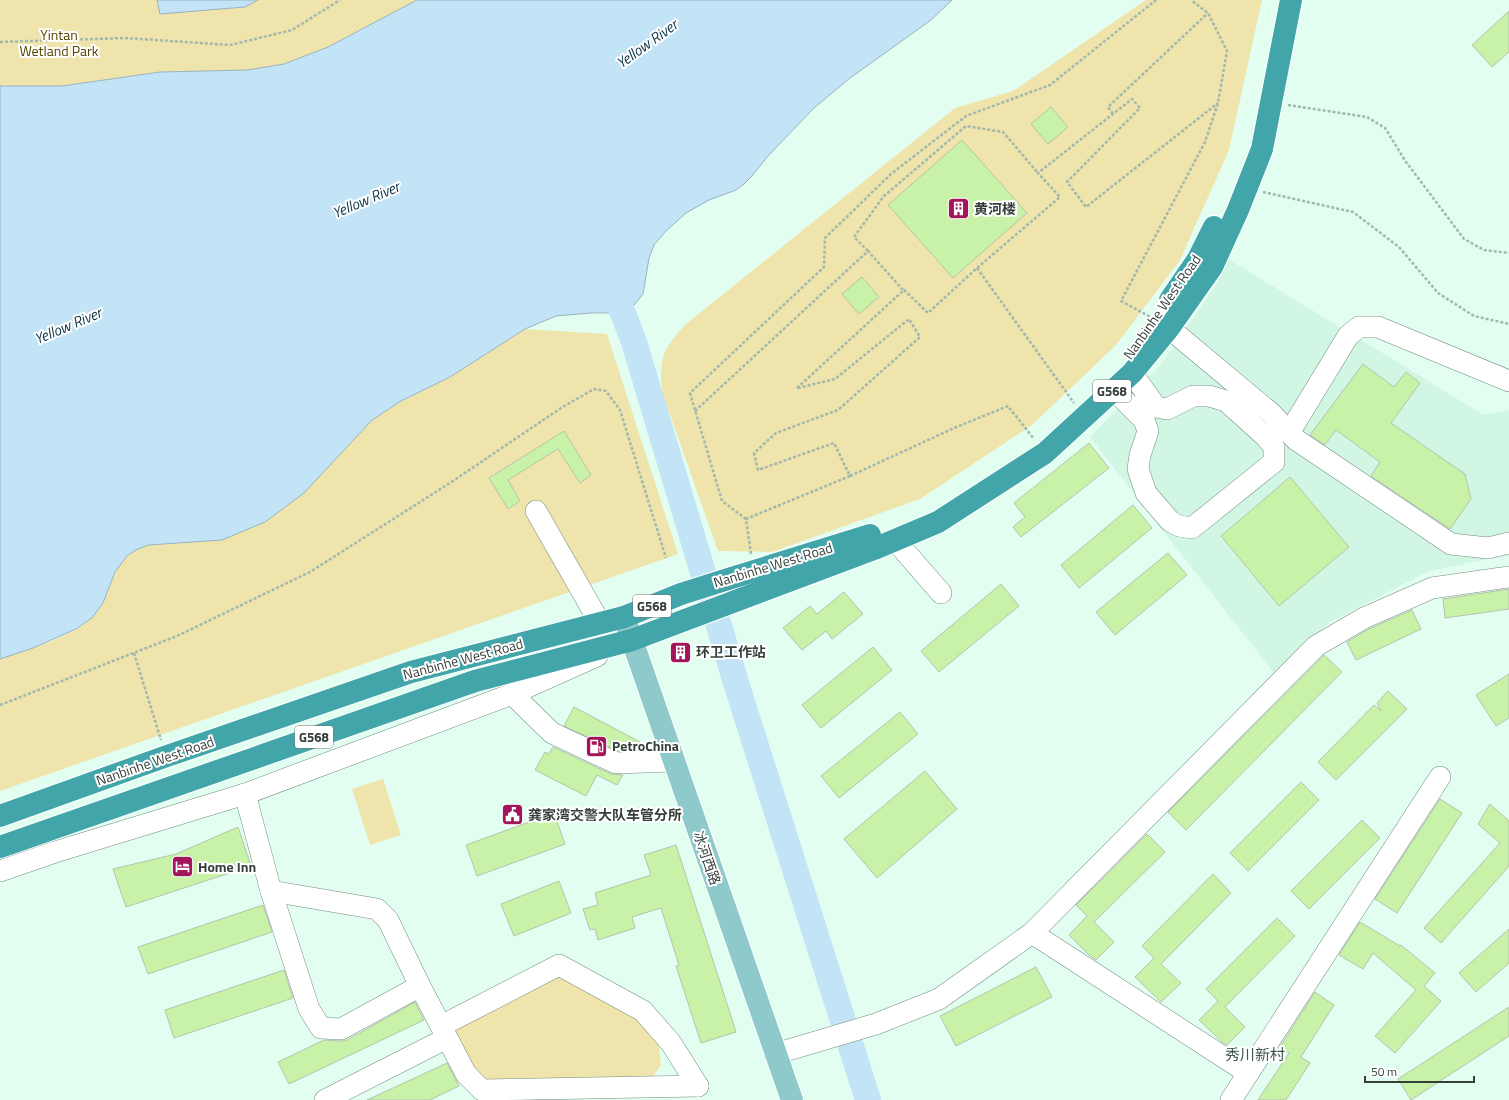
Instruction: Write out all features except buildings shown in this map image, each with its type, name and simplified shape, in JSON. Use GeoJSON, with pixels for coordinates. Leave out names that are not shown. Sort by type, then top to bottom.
{"type":"FeatureCollection","features":[{"type":"Feature","properties":{"kind":"highway","name":"Nanbinhe West Road"},"geometry":{"type":"LineString","coordinates":[[0,847],[475,681],[632,640],[895,540],[938,522],[1045,453],[1132,373],[1163,324],[1198,259],[1226,204],[1250,147],[1279,0]]}},
{"type":"Feature","properties":{"kind":"highway","name":"Nanbinhe West Road"},"geometry":{"type":"LineString","coordinates":[[0,816],[166,756],[411,672],[624,617],[681,594],[863,538],[934,512],[1037,444],[1163,324],[1212,267],[1247,188],[1262,149],[1291,0]]}},
{"type":"Feature","properties":{"kind":"main road","name":"冰河西路"},"geometry":{"type":"LineString","coordinates":[[624,617],[792,1100]]}},
{"type":"Feature","properties":{"kind":"street"},"geometry":{"type":"LineString","coordinates":[[1163,324],[1272,414],[1295,439],[1451,544],[1488,548],[1509,543]]}},
{"type":"Feature","properties":{"kind":"street"},"geometry":{"type":"LineString","coordinates":[[1289,433],[1348,336],[1359,327],[1378,327],[1509,381]]}},
{"type":"Feature","properties":{"kind":"street"},"geometry":{"type":"LineString","coordinates":[[1132,373],[1149,400],[1156,407],[1167,409]]}},
{"type":"Feature","properties":{"kind":"street"},"geometry":{"type":"LineString","coordinates":[[1114,390],[1144,420],[1148,431]]}},
{"type":"Feature","properties":{"kind":"street"},"geometry":{"type":"LineString","coordinates":[[1193,396],[1210,396],[1226,401],[1266,437],[1274,447],[1274,462],[1192,528],[1179,526],[1170,521],[1146,493],[1138,469],[1140,455],[1148,431],[1167,409],[1193,396]]}},
{"type":"Feature","properties":{"kind":"street"},"geometry":{"type":"LineString","coordinates":[[536,511],[600,623]]}},
{"type":"Feature","properties":{"kind":"street"},"geometry":{"type":"LineString","coordinates":[[895,540],[941,592]]}},
{"type":"Feature","properties":{"kind":"street"},"geometry":{"type":"LineString","coordinates":[[775,1054],[876,1024],[939,999],[1032,933],[1316,646],[1364,618],[1432,588],[1509,577]]}},
{"type":"Feature","properties":{"kind":"street","name":"Nanbinhe West Road"},"geometry":{"type":"LineString","coordinates":[[0,871],[55,852],[245,794],[512,694],[632,640]]}},
{"type":"Feature","properties":{"kind":"street"},"geometry":{"type":"LineString","coordinates":[[512,694],[552,733],[616,763],[674,761]]}},
{"type":"Feature","properties":{"kind":"street"},"geometry":{"type":"LineString","coordinates":[[1231,1100],[1440,777]]}},
{"type":"Feature","properties":{"kind":"street"},"geometry":{"type":"LineString","coordinates":[[245,794],[271,891],[309,1009],[321,1028],[341,1029],[420,986]]}},
{"type":"Feature","properties":{"kind":"street"},"geometry":{"type":"LineString","coordinates":[[271,891],[377,909],[388,920],[420,986],[444,1032],[466,1074],[482,1090],[698,1086],[671,1043],[643,1011],[559,965],[444,1032],[325,1100]]}},
{"type":"Feature","properties":{"kind":"street"},"geometry":{"type":"LineString","coordinates":[[1032,933],[1248,1073]]}},
{"type":"Feature","properties":{"kind":"path"},"geometry":{"type":"LineString","coordinates":[[0,42],[126,38],[230,45],[292,30],[340,0]]}},
{"type":"Feature","properties":{"kind":"path"},"geometry":{"type":"LineString","coordinates":[[754,571],[746,519],[722,501],[690,393],[824,267],[825,238],[891,174],[966,116],[1050,86],[1156,0]]}},
{"type":"Feature","properties":{"kind":"path"},"geometry":{"type":"LineString","coordinates":[[1163,324],[1121,301],[1205,142],[1218,103],[1227,52],[1208,14],[1191,0]]}},
{"type":"Feature","properties":{"kind":"path"},"geometry":{"type":"LineString","coordinates":[[1113,114],[1108,107],[1208,14]]}},
{"type":"Feature","properties":{"kind":"path"},"geometry":{"type":"LineString","coordinates":[[1038,173],[1132,99],[1140,108],[1067,182],[1086,207],[1218,103]]}},
{"type":"Feature","properties":{"kind":"path"},"geometry":{"type":"LineString","coordinates":[[1271,102],[1367,117],[1385,128],[1406,162],[1464,239],[1484,250],[1509,253]]}},
{"type":"Feature","properties":{"kind":"path"},"geometry":{"type":"LineString","coordinates":[[966,126],[1003,132],[1060,197],[928,312],[904,290],[868,251],[854,237],[884,196],[966,126]]}},
{"type":"Feature","properties":{"kind":"path"},"geometry":{"type":"LineString","coordinates":[[1247,188],[1353,212],[1399,247],[1438,293],[1474,316],[1509,324]]}},
{"type":"Feature","properties":{"kind":"path"},"geometry":{"type":"LineString","coordinates":[[695,411],[868,251]]}},
{"type":"Feature","properties":{"kind":"path"},"geometry":{"type":"LineString","coordinates":[[977,268],[1077,406]]}},
{"type":"Feature","properties":{"kind":"path"},"geometry":{"type":"LineString","coordinates":[[850,476],[834,443],[758,470],[754,453],[776,433],[838,410],[920,337],[908,319],[835,379],[797,388],[904,290]]}},
{"type":"Feature","properties":{"kind":"path"},"geometry":{"type":"LineString","coordinates":[[0,705],[177,636],[310,572],[453,481],[561,408],[594,389],[606,391],[620,410],[666,558]]}},
{"type":"Feature","properties":{"kind":"path"},"geometry":{"type":"LineString","coordinates":[[746,519],[850,476],[954,428],[1008,406],[1037,444]]}},
{"type":"Feature","properties":{"kind":"path"},"geometry":{"type":"LineString","coordinates":[[134,653],[166,756]]}},
{"type":"Feature","properties":{"kind":"shaded area"},"geometry":{"type":"Polygon","coordinates":[[[1228,259],[1484,415],[1509,410],[1509,555],[1429,571],[1328,623],[1277,677],[1090,437],[1163,362],[1221,277],[1228,259]]]}},
{"type":"Feature","properties":{"kind":"green space","name":"Yintan Wetland Park"},"geometry":{"type":"Polygon","coordinates":[[[0,0],[417,0],[328,47],[284,64],[248,70],[160,72],[62,86],[0,86],[0,0]]]}},
{"type":"Feature","properties":{"kind":"green space"},"geometry":{"type":"Polygon","coordinates":[[[1146,0],[1262,0],[1229,150],[1180,260],[1116,345],[1032,425],[920,499],[772,552],[718,551],[663,395],[661,373],[662,364],[667,348],[678,333],[686,324],[955,108],[1013,91],[1146,0]]]}},
{"type":"Feature","properties":{"kind":"green space"},"geometry":{"type":"Polygon","coordinates":[[[525,329],[607,334],[678,554],[0,791],[0,659],[62,637],[84,625],[100,608],[106,597],[113,577],[124,559],[134,552],[347,446],[372,420],[401,401],[450,377],[525,329]]]}},
{"type":"Feature","properties":{"kind":"green space"},"geometry":{"type":"Polygon","coordinates":[[[383,779],[401,835],[370,845],[352,789],[383,779]]]}},
{"type":"Feature","properties":{"kind":"green space"},"geometry":{"type":"Polygon","coordinates":[[[555,974],[640,1019],[659,1045],[661,1065],[648,1083],[489,1082],[472,1072],[454,1026],[555,974]]]}},
{"type":"Feature","properties":{"kind":"water"},"geometry":{"type":"Polygon","coordinates":[[[157,0],[258,0],[245,7],[160,14],[157,0]]]}},
{"type":"Feature","properties":{"kind":"water","name":"Yellow River"},"geometry":{"type":"Polygon","coordinates":[[[417,0],[952,0],[931,20],[850,78],[814,108],[768,156],[744,184],[736,190],[709,200],[686,213],[666,231],[654,245],[649,258],[643,294],[634,305],[623,313],[591,313],[556,316],[525,329],[450,377],[401,401],[372,420],[304,493],[265,522],[222,540],[148,545],[136,550],[127,556],[115,572],[103,603],[92,618],[76,629],[33,648],[0,659],[0,86],[62,86],[160,72],[248,70],[284,64],[328,47],[417,0]]]}},
{"type":"Feature","properties":{"kind":"waterway"},"geometry":{"type":"LineString","coordinates":[[606,281],[623,313],[634,342],[737,686],[868,1100]]}},
{"type":"Feature","properties":{"kind":"place","name":"黄河楼"},"geometry":{"type":"Point","coordinates":[958,209]}},
{"type":"Feature","properties":{"kind":"place","name":"环卫工作站"},"geometry":{"type":"Point","coordinates":[680,652]}},
{"type":"Feature","properties":{"kind":"place","name":"PetroChina"},"geometry":{"type":"Point","coordinates":[596,746]}},
{"type":"Feature","properties":{"kind":"place","name":"龚家湾交警大队车管分所"},"geometry":{"type":"Point","coordinates":[513,815]}},
{"type":"Feature","properties":{"kind":"place","name":"Home Inn"},"geometry":{"type":"Point","coordinates":[183,867]}},
{"type":"Feature","properties":{"kind":"district","name":"秀川新村"},"geometry":{"type":"Point","coordinates":[1255,1055]}}]}
